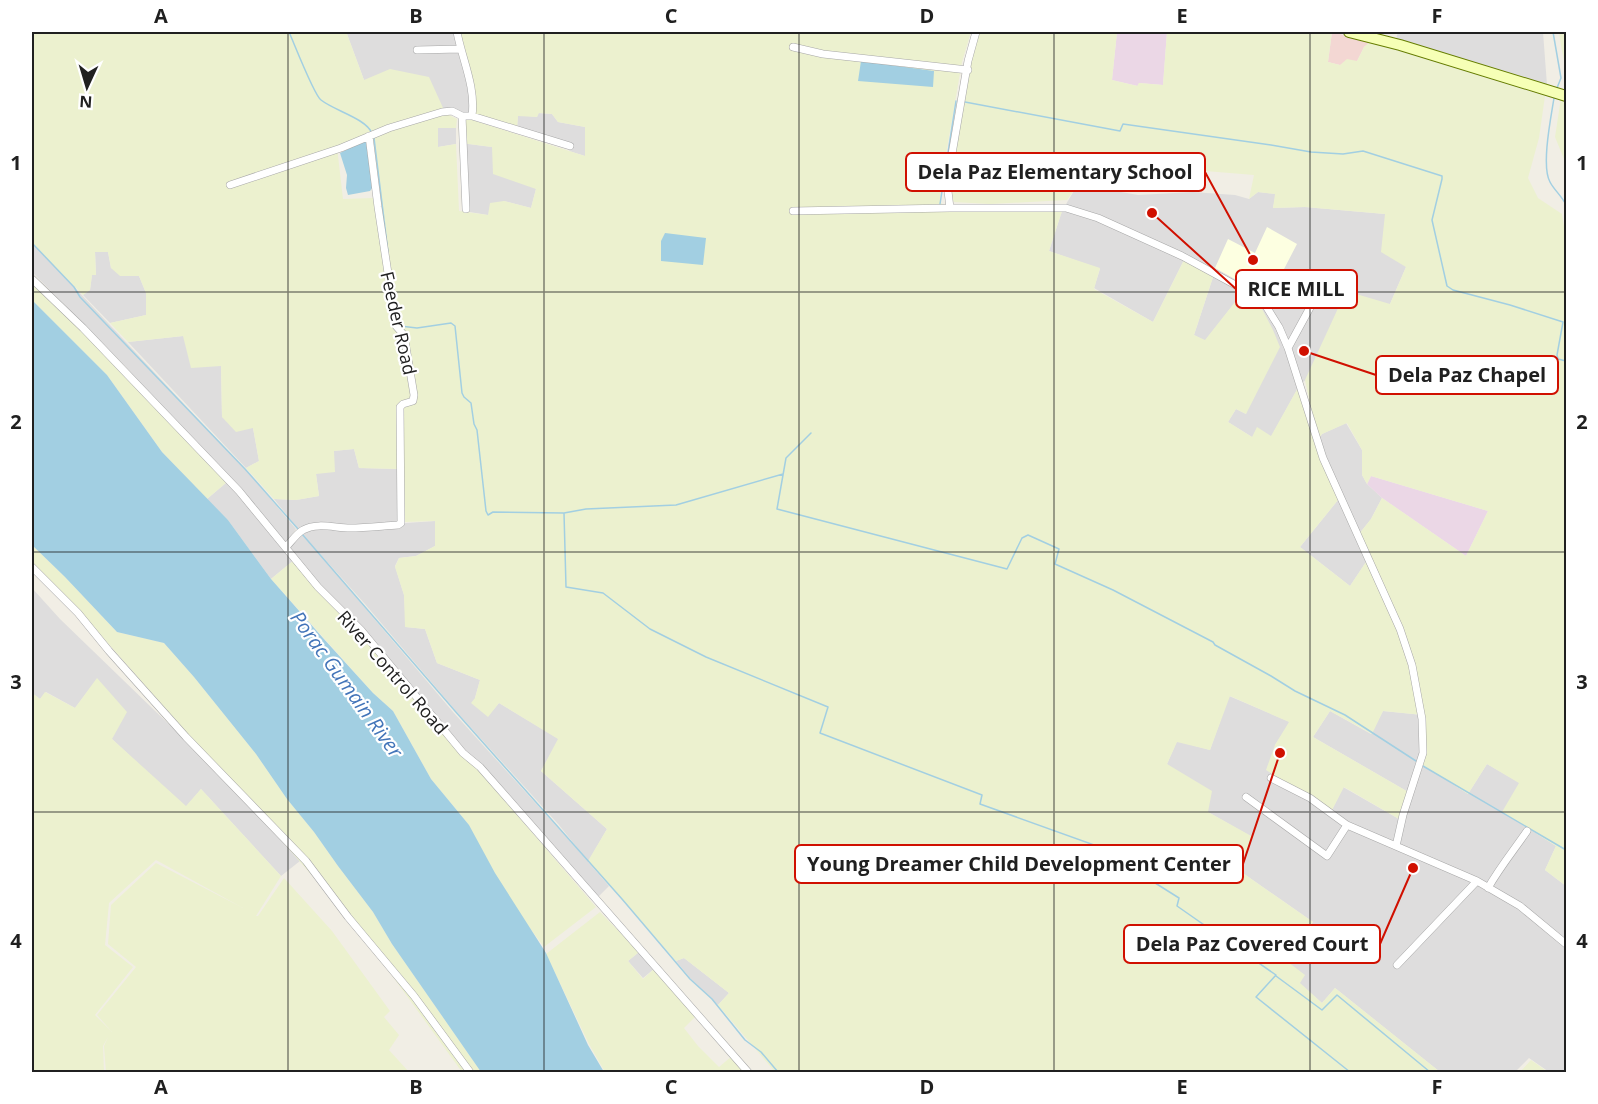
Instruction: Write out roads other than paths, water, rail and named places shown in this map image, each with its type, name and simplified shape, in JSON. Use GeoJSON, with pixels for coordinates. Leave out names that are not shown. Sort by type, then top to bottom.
{"type":"FeatureCollection","features":[{"type":"Feature","properties":{"kind":"main road"},"geometry":{"type":"LineString","coordinates":[[1349,32],[1400,45],[1566,96]]}},
{"type":"Feature","properties":{"kind":"street"},"geometry":{"type":"LineString","coordinates":[[457,32],[468,72],[472,116]]}},
{"type":"Feature","properties":{"kind":"street"},"geometry":{"type":"LineString","coordinates":[[950,208],[947,183],[976,32]]}},
{"type":"Feature","properties":{"kind":"street"},"geometry":{"type":"LineString","coordinates":[[793,47],[823,54],[967,70]]}},
{"type":"Feature","properties":{"kind":"street"},"geometry":{"type":"LineString","coordinates":[[417,50],[460,49]]}},
{"type":"Feature","properties":{"kind":"street"},"geometry":{"type":"LineString","coordinates":[[231,185],[341,148],[372,134],[442,112],[452,111],[462,117],[472,116],[570,146]]}},
{"type":"Feature","properties":{"kind":"street"},"geometry":{"type":"LineString","coordinates":[[462,117],[465,209]]}},
{"type":"Feature","properties":{"kind":"street","name":"Feeder Road"},"geometry":{"type":"LineString","coordinates":[[286,547],[302,530],[314,527],[327,525],[368,528],[401,523],[400,407],[414,401],[414,395],[404,334],[396,326],[394,316],[378,207],[372,134]]}},
{"type":"Feature","properties":{"kind":"street"},"geometry":{"type":"LineString","coordinates":[[793,212],[1066,208],[1098,218],[1182,256],[1264,303],[1288,348],[1323,458],[1400,629],[1412,665],[1418,692],[1423,753],[1403,815],[1396,846]]}},
{"type":"Feature","properties":{"kind":"street","name":"River Control Road"},"geometry":{"type":"LineString","coordinates":[[32,279],[91,336],[239,491],[324,594],[361,630],[463,753],[487,776],[748,1072]]}},
{"type":"Feature","properties":{"kind":"street"},"geometry":{"type":"LineString","coordinates":[[1288,348],[1325,280]]}},
{"type":"Feature","properties":{"kind":"street"},"geometry":{"type":"LineString","coordinates":[[32,567],[78,613],[186,737],[306,861],[348,918],[414,996],[470,1072]]}},
{"type":"Feature","properties":{"kind":"street"},"geometry":{"type":"LineString","coordinates":[[1271,778],[1310,798],[1347,825],[1477,881],[1520,906],[1566,944]]}},
{"type":"Feature","properties":{"kind":"street"},"geometry":{"type":"LineString","coordinates":[[1246,797],[1327,856],[1347,825]]}},
{"type":"Feature","properties":{"kind":"street"},"geometry":{"type":"LineString","coordinates":[[1488,888],[1507,856],[1514,851],[1527,831]]}},
{"type":"Feature","properties":{"kind":"street"},"geometry":{"type":"LineString","coordinates":[[1397,964],[1477,881]]}},
{"type":"Feature","properties":{"kind":"water"},"geometry":{"type":"Polygon","coordinates":[[[861,61],[934,71],[933,87],[858,81],[861,61]]]}},
{"type":"Feature","properties":{"kind":"water"},"geometry":{"type":"Polygon","coordinates":[[[366,140],[372,188],[370,191],[348,195],[347,175],[340,153],[366,140]]]}},
{"type":"Feature","properties":{"kind":"water"},"geometry":{"type":"Polygon","coordinates":[[[665,233],[706,238],[703,265],[661,261],[661,241],[665,233]]]}},
{"type":"Feature","properties":{"kind":"water","name":"Porac Gumain River"},"geometry":{"type":"Polygon","coordinates":[[[32,300],[107,375],[162,452],[228,520],[271,579],[373,693],[393,711],[431,779],[469,825],[495,873],[546,953],[588,1045],[604,1072],[481,1072],[392,944],[373,912],[287,799],[256,754],[194,677],[164,643],[117,632],[32,545],[32,300]]]}},
{"type":"Feature","properties":{"kind":"waterway"},"geometry":{"type":"LineString","coordinates":[[289,32],[309,79],[321,100],[363,123],[372,133]]}},
{"type":"Feature","properties":{"kind":"waterway"},"geometry":{"type":"LineString","coordinates":[[1553,32],[1561,78],[1557,88]]}},
{"type":"Feature","properties":{"kind":"waterway"},"geometry":{"type":"LineString","coordinates":[[1554,98],[1548,141],[1547,175],[1566,205]]}},
{"type":"Feature","properties":{"kind":"waterway"},"geometry":{"type":"LineString","coordinates":[[940,204],[956,101]]}},
{"type":"Feature","properties":{"kind":"waterway"},"geometry":{"type":"LineString","coordinates":[[965,102],[1120,131],[1123,124],[1311,152],[1343,154],[1363,151],[1442,176],[1432,220],[1447,286],[1453,290],[1563,322],[1557,355],[1558,359],[1566,361]]}},
{"type":"Feature","properties":{"kind":"waterway"},"geometry":{"type":"LineString","coordinates":[[374,138],[388,252]]}},
{"type":"Feature","properties":{"kind":"waterway"},"geometry":{"type":"LineString","coordinates":[[32,243],[74,287],[80,297],[245,469],[298,529]]}},
{"type":"Feature","properties":{"kind":"waterway"},"geometry":{"type":"LineString","coordinates":[[400,326],[417,328],[451,323],[455,326],[462,393],[471,403],[477,430],[488,515],[493,512],[564,513],[586,509],[676,505],[783,474]]}},
{"type":"Feature","properties":{"kind":"waterway"},"geometry":{"type":"LineString","coordinates":[[811,433],[786,458],[777,509],[1007,569],[1022,538],[1028,535],[1059,549],[1055,564],[1113,590],[1213,642],[1295,691],[1345,715],[1416,761]]}},
{"type":"Feature","properties":{"kind":"waterway"},"geometry":{"type":"LineString","coordinates":[[564,513],[566,587],[603,593],[650,629],[706,657],[828,707],[820,733],[982,795],[980,804],[1147,864],[1144,876],[1179,898],[1177,906],[1276,975],[1256,997],[1350,1072]]}},
{"type":"Feature","properties":{"kind":"waterway"},"geometry":{"type":"LineString","coordinates":[[302,534],[690,979],[712,999],[745,1040],[761,1052],[778,1072]]}},
{"type":"Feature","properties":{"kind":"waterway"},"geometry":{"type":"LineString","coordinates":[[1423,766],[1566,850]]}},
{"type":"Feature","properties":{"kind":"waterway"},"geometry":{"type":"LineString","coordinates":[[1276,976],[1322,1010],[1337,995],[1430,1072]]}},
{"type":"Feature","properties":{"kind":"place","name":"RICE MILL"},"geometry":{"type":"Point","coordinates":[1152,213]}},
{"type":"Feature","properties":{"kind":"place","name":"Dela Paz Elementary School"},"geometry":{"type":"Point","coordinates":[1253,260]}},
{"type":"Feature","properties":{"kind":"place","name":"Dela Paz Chapel"},"geometry":{"type":"Point","coordinates":[1304,351]}},
{"type":"Feature","properties":{"kind":"place","name":"Young Dreamer Child Development Center"},"geometry":{"type":"Point","coordinates":[1280,753]}},
{"type":"Feature","properties":{"kind":"place","name":"Dela Paz Covered Court"},"geometry":{"type":"Point","coordinates":[1413,868]}}]}
